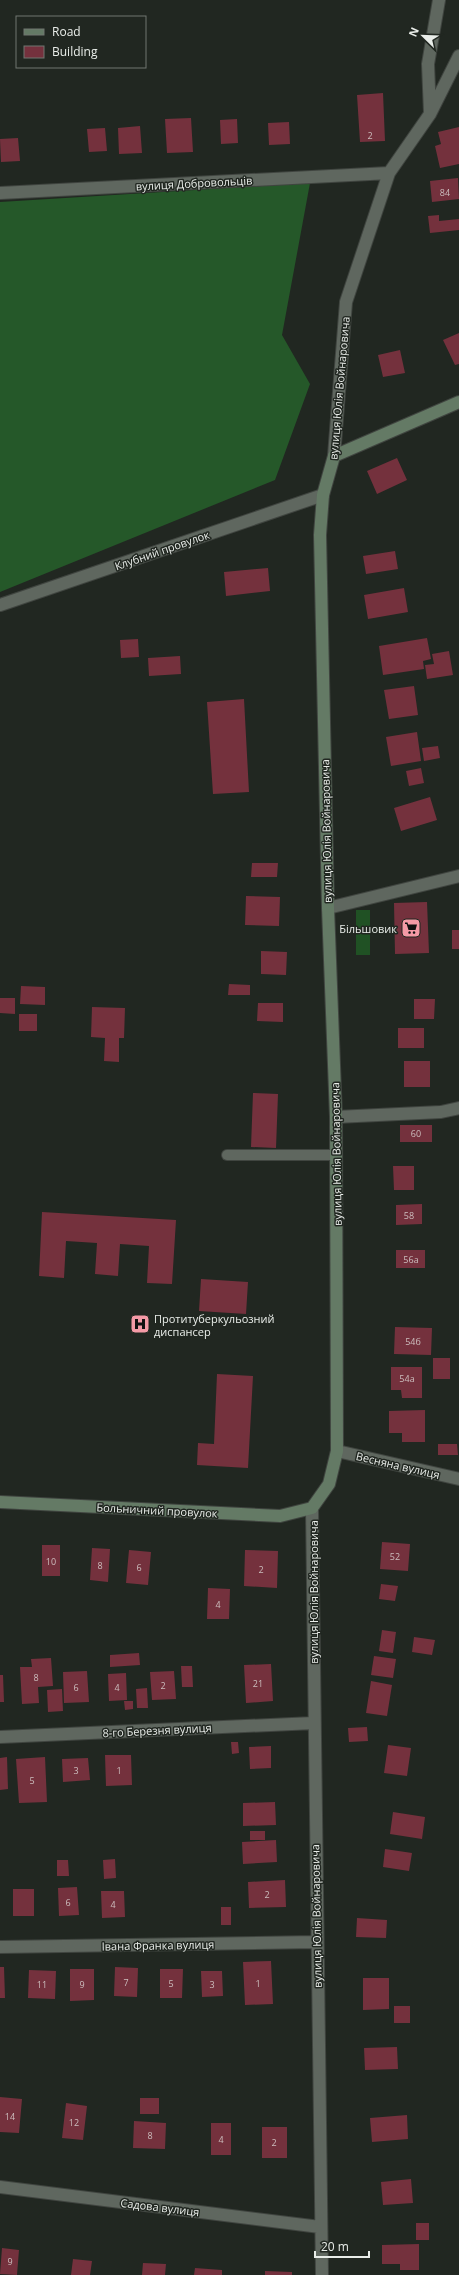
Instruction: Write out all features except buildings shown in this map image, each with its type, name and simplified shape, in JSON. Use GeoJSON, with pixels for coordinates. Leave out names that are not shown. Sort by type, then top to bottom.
{"type":"FeatureCollection","features":[{"type":"Feature","properties":{"kind":"main road"},"geometry":{"type":"LineString","coordinates":[[334,456],[459,402]]}},
{"type":"Feature","properties":{"kind":"main road","name":"вулиця Юлія Войнаровича"},"geometry":{"type":"LineString","coordinates":[[312,1508],[329,1484],[337,1451],[337,1155],[328,908],[320,535],[323,495],[334,456]]}},
{"type":"Feature","properties":{"kind":"main road","name":"Больничний провулок"},"geometry":{"type":"LineString","coordinates":[[0,1502],[280,1516],[312,1508]]}},
{"type":"Feature","properties":{"kind":"street"},"geometry":{"type":"LineString","coordinates":[[430,114],[428,64],[439,0]]}},
{"type":"Feature","properties":{"kind":"street","name":"вулиця Юлія Войнаровича"},"geometry":{"type":"LineString","coordinates":[[334,456],[346,302],[389,173],[430,114],[459,56]]}},
{"type":"Feature","properties":{"kind":"street","name":"вулиця Добровольців"},"geometry":{"type":"LineString","coordinates":[[0,193],[389,173]]}},
{"type":"Feature","properties":{"kind":"street","name":"Клубний провулок"},"geometry":{"type":"LineString","coordinates":[[0,605],[323,495]]}},
{"type":"Feature","properties":{"kind":"street"},"geometry":{"type":"LineString","coordinates":[[328,908],[459,876]]}},
{"type":"Feature","properties":{"kind":"street"},"geometry":{"type":"LineString","coordinates":[[336,1117],[441,1112],[459,1108]]}},
{"type":"Feature","properties":{"kind":"street","name":"Весняна вулиця"},"geometry":{"type":"LineString","coordinates":[[337,1451],[459,1479]]}},
{"type":"Feature","properties":{"kind":"street","name":"вулиця Юлія Войнаровича"},"geometry":{"type":"LineString","coordinates":[[312,1508],[316,1942],[322,2275]]}},
{"type":"Feature","properties":{"kind":"street","name":"8-го Березня вулиця"},"geometry":{"type":"LineString","coordinates":[[0,1737],[314,1723]]}},
{"type":"Feature","properties":{"kind":"street","name":"Івана Франка вулиця"},"geometry":{"type":"LineString","coordinates":[[0,1948],[316,1942]]}},
{"type":"Feature","properties":{"kind":"street","name":"Садова вулиця"},"geometry":{"type":"LineString","coordinates":[[0,2187],[320,2227]]}},
{"type":"Feature","properties":{"kind":"lane"},"geometry":{"type":"LineString","coordinates":[[227,1155],[337,1155]]}},
{"type":"Feature","properties":{"kind":"green space"},"geometry":{"type":"Polygon","coordinates":[[[310,183],[282,335],[310,384],[275,480],[0,592],[0,202],[310,183]]]}},
{"type":"Feature","properties":{"kind":"green space"},"geometry":{"type":"Polygon","coordinates":[[[356,910],[370,910],[370,955],[356,955],[356,910]]]}},
{"type":"Feature","properties":{"kind":"place","name":"Більшовик"},"geometry":{"type":"Point","coordinates":[411,928]}},
{"type":"Feature","properties":{"kind":"place","name":"Протитуберкульозний диспансер"},"geometry":{"type":"Point","coordinates":[140,1324]}}]}
